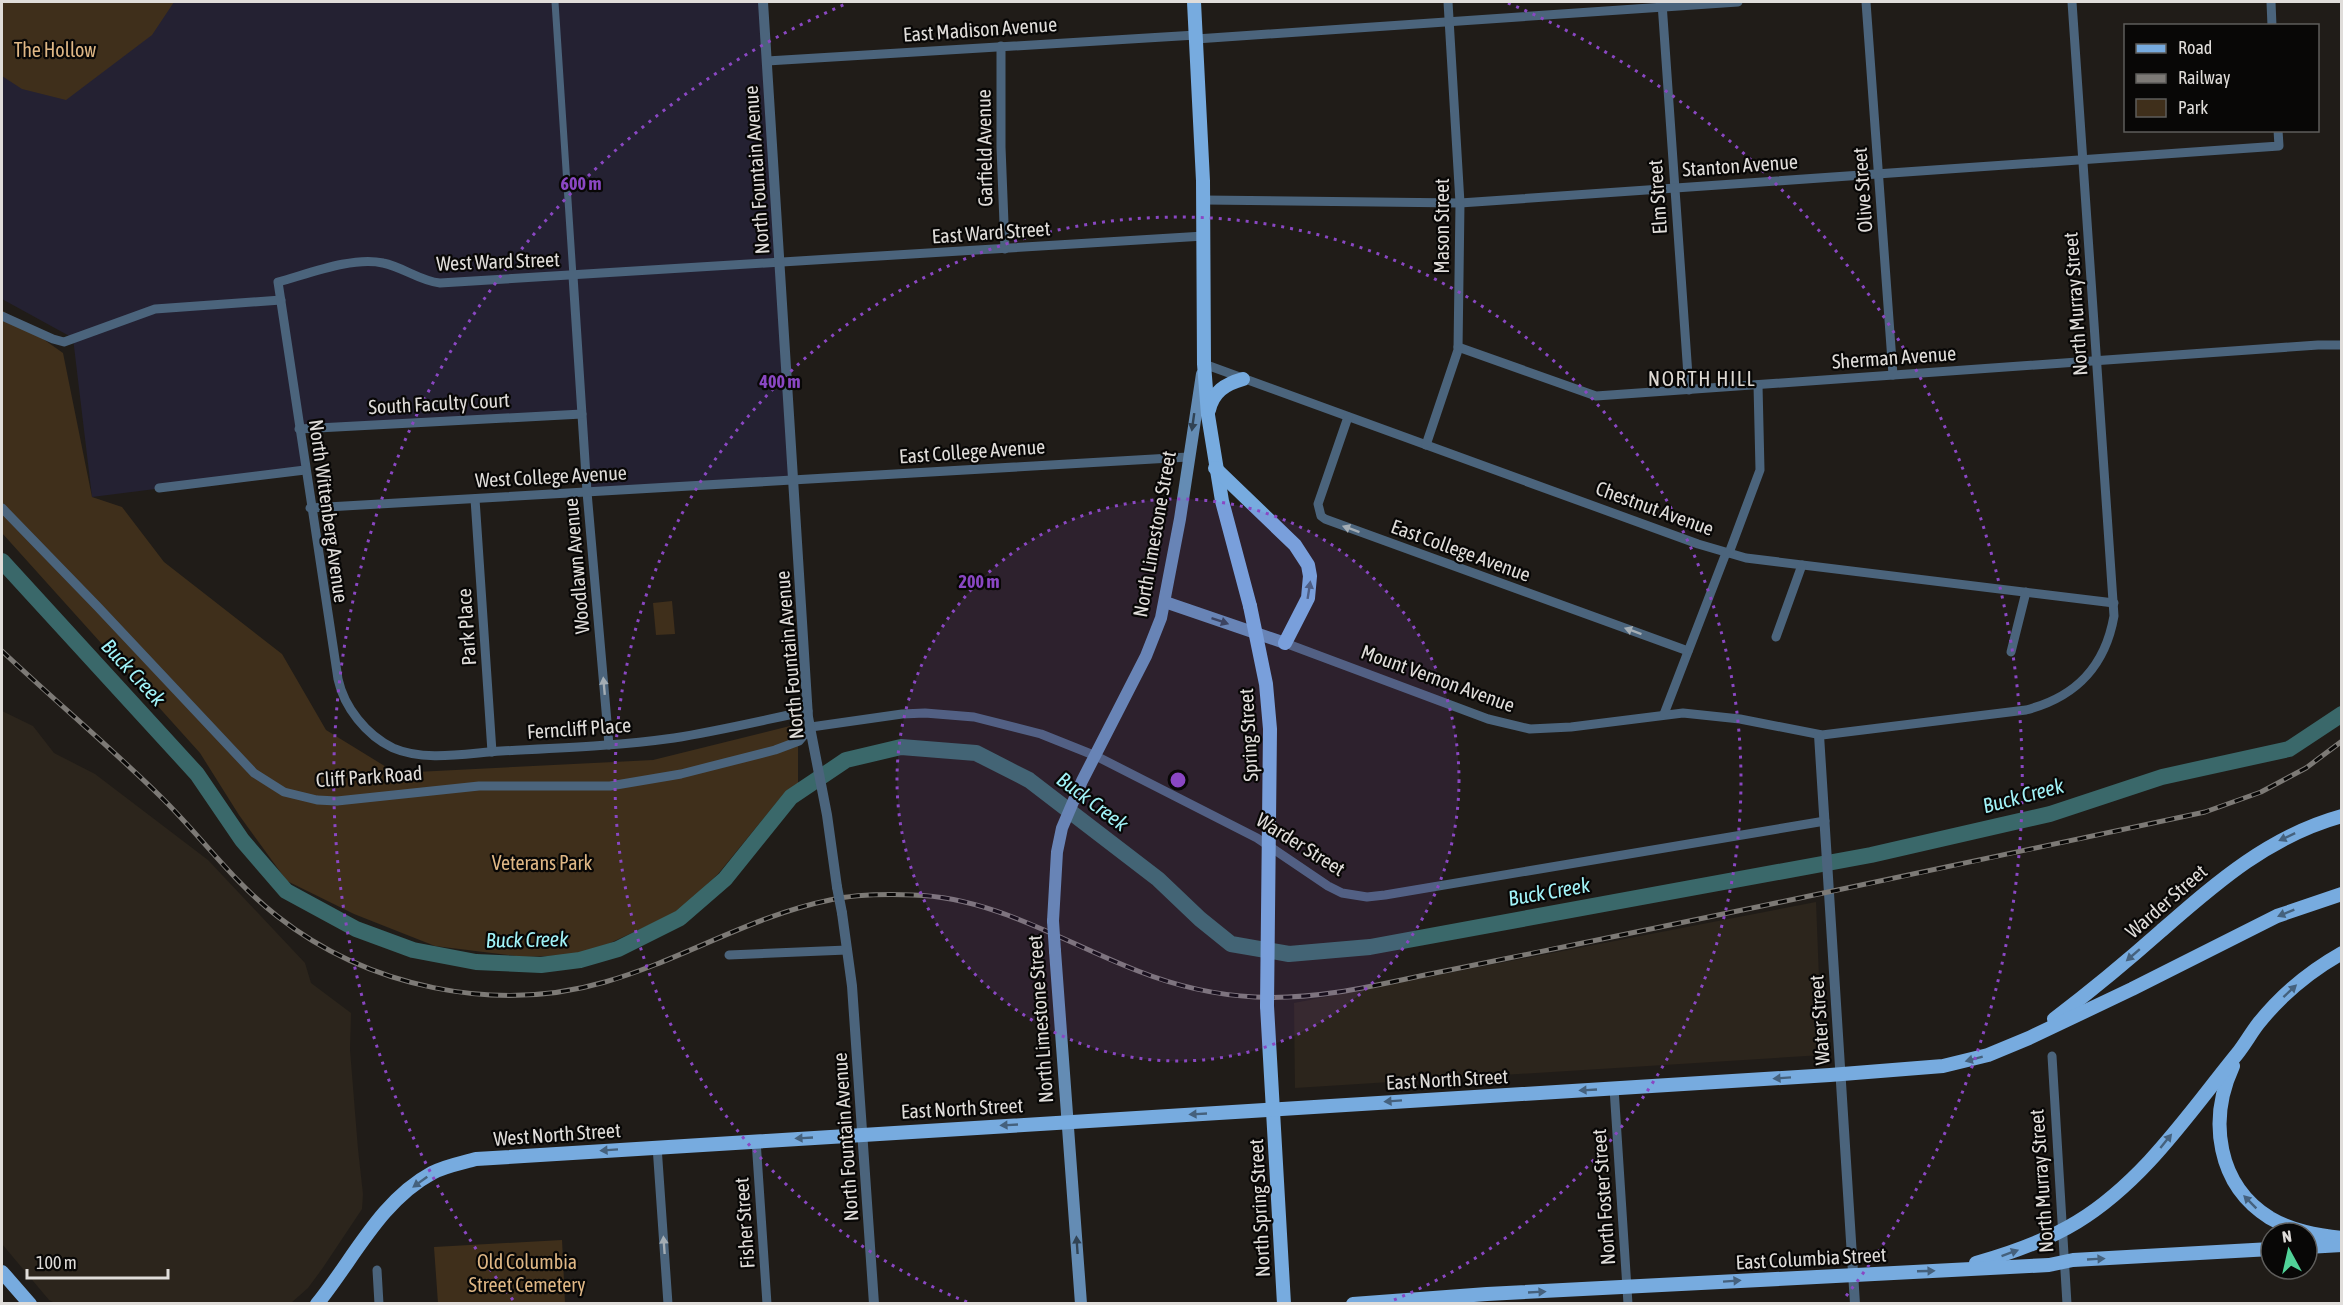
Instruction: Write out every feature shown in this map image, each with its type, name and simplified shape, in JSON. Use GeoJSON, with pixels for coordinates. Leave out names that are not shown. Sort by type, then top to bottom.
{"type":"FeatureCollection","features":[{"type":"Feature","properties":{"kind":"main road","name":"North Limestone Street"},"geometry":{"type":"LineString","coordinates":[[1081,1304],[1053,921],[1057,850],[1062,828],[1082,781],[1146,656],[1161,618],[1180,519],[1204,364],[1204,200],[1194,2]]}},
{"type":"Feature","properties":{"kind":"main road","name":"Spring Street"},"geometry":{"type":"LineString","coordinates":[[1204,364],[1215,468],[1250,606],[1266,684],[1270,729],[1268,1006],[1272,1109]]}},
{"type":"Feature","properties":{"kind":"main road"},"geometry":{"type":"LineString","coordinates":[[1208,415],[1211,400],[1218,391],[1243,379]]}},
{"type":"Feature","properties":{"kind":"main road"},"geometry":{"type":"LineString","coordinates":[[1215,468],[1295,545],[1308,565],[1310,576],[1308,598],[1285,643]]}},
{"type":"Feature","properties":{"kind":"main road","name":"Mount Vernon Avenue"},"geometry":{"type":"LineString","coordinates":[[1165,602],[1285,643]]}},
{"type":"Feature","properties":{"kind":"main road","name":"Warder Street"},"geometry":{"type":"LineString","coordinates":[[2029,1038],[2113,973],[2230,872],[2276,842],[2342,816]]}},
{"type":"Feature","properties":{"kind":"main road"},"geometry":{"type":"LineString","coordinates":[[2029,1038],[2277,916],[2342,894]]}},
{"type":"Feature","properties":{"kind":"main road"},"geometry":{"type":"LineString","coordinates":[[1954,1270],[2000,1256],[2063,1231],[2097,1209],[2138,1173],[2277,1002],[2316,969],[2342,953]]}},
{"type":"Feature","properties":{"kind":"main road","name":"East North Street"},"geometry":{"type":"LineString","coordinates":[[862,1134],[1841,1074],[1953,1064],[1988,1055],[2029,1038]]}},
{"type":"Feature","properties":{"kind":"main road"},"geometry":{"type":"LineString","coordinates":[[2243,1046],[2227,1079],[2219,1115],[2221,1150],[2231,1178],[2249,1201],[2272,1219],[2304,1232],[2342,1238]]}},
{"type":"Feature","properties":{"kind":"main road","name":"North Spring Street"},"geometry":{"type":"LineString","coordinates":[[1272,1109],[1284,1298]]}},
{"type":"Feature","properties":{"kind":"main road","name":"West North Street"},"geometry":{"type":"LineString","coordinates":[[317,1304],[373,1226],[407,1192],[433,1173],[476,1159],[862,1134]]}},
{"type":"Feature","properties":{"kind":"main road"},"geometry":{"type":"LineString","coordinates":[[2319,1246],[2342,1245]]}},
{"type":"Feature","properties":{"kind":"main road","name":"East Columbia Street"},"geometry":{"type":"LineString","coordinates":[[1353,1304],[1853,1274],[2049,1265],[2064,1262],[2259,1250]]}},
{"type":"Feature","properties":{"kind":"main road"},"geometry":{"type":"LineString","coordinates":[[2,1272],[30,1304]]}},
{"type":"Feature","properties":{"kind":"street"},"geometry":{"type":"LineString","coordinates":[[555,2],[573,276]]}},
{"type":"Feature","properties":{"kind":"street","name":"North Fountain Avenue"},"geometry":{"type":"LineString","coordinates":[[763,2],[808,711],[827,814],[852,986],[874,1304]]}},
{"type":"Feature","properties":{"kind":"street","name":"Mason Street"},"geometry":{"type":"LineString","coordinates":[[1426,445],[1458,347],[1460,204],[1448,2]]}},
{"type":"Feature","properties":{"kind":"street","name":"East Madison Avenue"},"geometry":{"type":"LineString","coordinates":[[767,61],[1449,21],[1662,4],[1738,2]]}},
{"type":"Feature","properties":{"kind":"street","name":"Olive Street"},"geometry":{"type":"LineString","coordinates":[[1866,2],[1893,375]]}},
{"type":"Feature","properties":{"kind":"street","name":"North Murray Street"},"geometry":{"type":"LineString","coordinates":[[1992,715],[2041,706],[2056,700],[2084,680],[2097,663],[2110,636],[2114,603],[2072,2]]}},
{"type":"Feature","properties":{"kind":"street"},"geometry":{"type":"LineString","coordinates":[[2271,2],[2272,24]]}},
{"type":"Feature","properties":{"kind":"street","name":"Elm Street"},"geometry":{"type":"LineString","coordinates":[[1662,4],[1689,390]]}},
{"type":"Feature","properties":{"kind":"street","name":"Garfield Avenue"},"geometry":{"type":"LineString","coordinates":[[1001,46],[1001,147],[1005,249]]}},
{"type":"Feature","properties":{"kind":"street","name":"Stanton Avenue"},"geometry":{"type":"LineString","coordinates":[[1204,200],[1460,204],[2279,146],[2278,132]]}},
{"type":"Feature","properties":{"kind":"street","name":"East Ward Street"},"geometry":{"type":"LineString","coordinates":[[781,264],[1204,236]]}},
{"type":"Feature","properties":{"kind":"street","name":"West Ward Street"},"geometry":{"type":"LineString","coordinates":[[280,300],[278,282],[363,262],[382,262],[429,282],[440,283],[781,264]]}},
{"type":"Feature","properties":{"kind":"street","name":"Woodlawn Avenue"},"geometry":{"type":"LineString","coordinates":[[573,276],[609,745]]}},
{"type":"Feature","properties":{"kind":"street"},"geometry":{"type":"LineString","coordinates":[[2,316],[64,342],[155,309],[280,300]]}},
{"type":"Feature","properties":{"kind":"street","name":"North Wittenberg Avenue"},"geometry":{"type":"LineString","coordinates":[[280,300],[310,508],[338,679],[346,703],[361,721]]}},
{"type":"Feature","properties":{"kind":"street","name":"Sherman Avenue"},"geometry":{"type":"LineString","coordinates":[[1458,347],[1596,396],[2342,345]]}},
{"type":"Feature","properties":{"kind":"street","name":"Chestnut Avenue"},"geometry":{"type":"LineString","coordinates":[[1204,364],[1746,558],[2114,603]]}},
{"type":"Feature","properties":{"kind":"street"},"geometry":{"type":"LineString","coordinates":[[1664,714],[1760,470],[1758,385]]}},
{"type":"Feature","properties":{"kind":"street","name":"South Faculty Court"},"geometry":{"type":"LineString","coordinates":[[299,429],[582,414]]}},
{"type":"Feature","properties":{"kind":"street","name":"East College Avenue"},"geometry":{"type":"LineString","coordinates":[[1348,417],[1318,504],[1321,516],[1325,519],[1688,651]]}},
{"type":"Feature","properties":{"kind":"street","name":"East College Avenue"},"geometry":{"type":"LineString","coordinates":[[794,480],[1188,457]]}},
{"type":"Feature","properties":{"kind":"street"},"geometry":{"type":"LineString","coordinates":[[159,488],[305,470]]}},
{"type":"Feature","properties":{"kind":"street","name":"West College Avenue"},"geometry":{"type":"LineString","coordinates":[[310,508],[794,480]]}},
{"type":"Feature","properties":{"kind":"street","name":"Park Place"},"geometry":{"type":"LineString","coordinates":[[475,499],[492,752]]}},
{"type":"Feature","properties":{"kind":"street","name":"Cliff Park Road"},"geometry":{"type":"LineString","coordinates":[[2,508],[254,773],[284,792],[298,797],[337,801],[470,786],[630,785],[705,769],[775,750],[799,741],[811,728]]}},
{"type":"Feature","properties":{"kind":"street"},"geometry":{"type":"LineString","coordinates":[[1776,637],[1802,565]]}},
{"type":"Feature","properties":{"kind":"street"},"geometry":{"type":"LineString","coordinates":[[2010,652],[2026,592]]}},
{"type":"Feature","properties":{"kind":"street","name":"Mount Vernon Avenue"},"geometry":{"type":"LineString","coordinates":[[1285,643],[1480,716],[1511,726],[1545,730],[1664,714],[1709,714],[1819,735],[1992,715]]}},
{"type":"Feature","properties":{"kind":"street","name":"Ferncliff Place"},"geometry":{"type":"LineString","coordinates":[[361,721],[384,742],[404,752],[437,755],[609,745],[674,738],[808,711]]}},
{"type":"Feature","properties":{"kind":"street","name":"Warder Street"},"geometry":{"type":"LineString","coordinates":[[811,728],[902,714],[952,714],[985,719],[1041,734],[1096,756],[1257,838],[1328,886],[1342,893],[1367,897],[1825,826]]}},
{"type":"Feature","properties":{"kind":"street","name":"Water Street"},"geometry":{"type":"LineString","coordinates":[[1819,735],[1855,1304]]}},
{"type":"Feature","properties":{"kind":"street"},"geometry":{"type":"LineString","coordinates":[[729,955],[847,950]]}},
{"type":"Feature","properties":{"kind":"street","name":"North Murray Street"},"geometry":{"type":"LineString","coordinates":[[2052,1056],[2067,1304]]}},
{"type":"Feature","properties":{"kind":"street","name":"North Foster Street"},"geometry":{"type":"LineString","coordinates":[[1614,1089],[1628,1304]]}},
{"type":"Feature","properties":{"kind":"street","name":"Fisher Street"},"geometry":{"type":"LineString","coordinates":[[756,1140],[767,1304]]}},
{"type":"Feature","properties":{"kind":"street"},"geometry":{"type":"LineString","coordinates":[[657,1146],[668,1304]]}},
{"type":"Feature","properties":{"kind":"street"},"geometry":{"type":"LineString","coordinates":[[377,1270],[379,1304]]}},
{"type":"Feature","properties":{"kind":"shaded area"},"geometry":{"type":"Polygon","coordinates":[[[2,2],[763,2],[794,480],[587,492],[582,415],[300,429],[305,470],[92,497],[73,338],[2,299],[2,2]]]}},
{"type":"Feature","properties":{"kind":"shaded area"},"geometry":{"type":"Polygon","coordinates":[[[2,711],[33,726],[54,753],[95,774],[208,860],[305,963],[311,983],[351,1013],[350,1050],[363,1194],[362,1209],[308,1288],[291,1303],[55,1303],[49,1300],[2,1244],[2,711]]]}},
{"type":"Feature","properties":{"kind":"shaded area"},"geometry":{"type":"Polygon","coordinates":[[[1816,902],[1822,1055],[1295,1088],[1294,1003],[1816,902]]]}},
{"type":"Feature","properties":{"kind":"green space","name":"The Hollow"},"geometry":{"type":"Polygon","coordinates":[[[2,2],[174,2],[152,35],[66,100],[22,89],[2,76],[2,2]]]}},
{"type":"Feature","properties":{"kind":"green space","name":"Veterans Park"},"geometry":{"type":"Polygon","coordinates":[[[2,310],[63,353],[92,497],[122,507],[164,562],[282,654],[326,730],[396,773],[653,760],[798,724],[798,783],[777,802],[718,874],[679,911],[608,944],[572,955],[524,957],[435,946],[354,914],[287,881],[239,815],[200,753],[2,533],[2,310]]]}},
{"type":"Feature","properties":{"kind":"green space"},"geometry":{"type":"Polygon","coordinates":[[[672,601],[675,634],[656,635],[653,603],[672,601]]]}},
{"type":"Feature","properties":{"kind":"green space","name":"Old Columbia Street Cemetery"},"geometry":{"type":"Polygon","coordinates":[[[562,1240],[565,1303],[438,1303],[434,1247],[562,1240]]]}},
{"type":"Feature","properties":{"kind":"waterway","name":"Buck Creek"},"geometry":{"type":"LineString","coordinates":[[2,561],[197,774],[242,840],[286,891],[356,929],[413,950],[476,962],[541,965],[580,960],[618,949],[680,918],[725,879],[791,797],[846,760],[901,747],[976,753],[1029,780],[1158,879],[1200,919],[1231,944],[1289,954],[1370,947],[1871,855],[2050,814],[2162,777],[2289,749],[2342,714]]}},
{"type":"Feature","properties":{"kind":"railway"},"geometry":{"type":"LineString","coordinates":[[2,651],[160,796],[231,873],[277,916],[312,941],[351,961],[391,977],[434,988],[477,994],[520,995],[563,991],[605,982],[662,962],[772,916],[830,900],[871,895],[913,895],[972,904],[1028,923],[1138,971],[1196,989],[1255,997],[1297,997],[1338,992],[2205,812],[2261,792],[2306,768],[2342,741]]}},
{"type":"Feature","properties":{"kind":"district","name":"NORTH HILL"},"geometry":{"type":"Point","coordinates":[1702,378]}}]}
